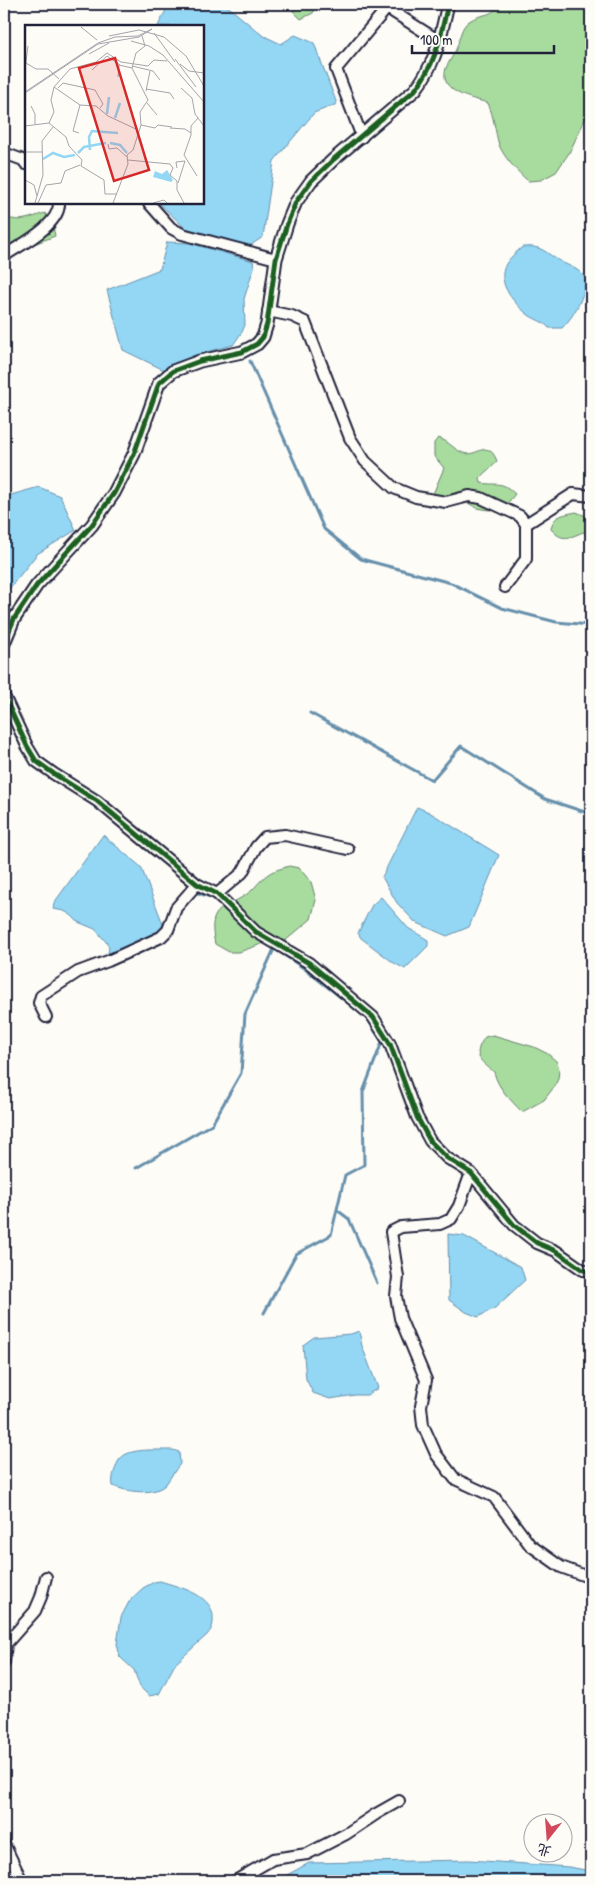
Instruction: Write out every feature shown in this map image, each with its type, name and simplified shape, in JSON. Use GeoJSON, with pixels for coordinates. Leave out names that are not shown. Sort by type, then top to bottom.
{"type":"FeatureCollection","features":[{"type":"Feature","properties":{"kind":"street"},"geometry":{"type":"LineString","coordinates":[[4,643],[14,619],[37,585],[92,525],[114,493],[134,454],[159,383],[173,371],[191,364],[242,352],[257,344],[263,337],[276,259],[296,202],[311,181],[334,159],[416,90],[433,62],[448,4]]}},
{"type":"Feature","properties":{"kind":"street"},"geometry":{"type":"LineString","coordinates":[[362,137],[336,70],[383,6],[439,41]]}},
{"type":"Feature","properties":{"kind":"street"},"geometry":{"type":"LineString","coordinates":[[4,153],[23,160],[25,163]]}},
{"type":"Feature","properties":{"kind":"street"},"geometry":{"type":"LineString","coordinates":[[4,256],[48,226],[59,204]]}},
{"type":"Feature","properties":{"kind":"street"},"geometry":{"type":"LineString","coordinates":[[150,204],[171,228],[182,234],[276,259]]}},
{"type":"Feature","properties":{"kind":"street"},"geometry":{"type":"LineString","coordinates":[[268,311],[292,316],[305,322],[350,438],[365,461],[394,488],[416,497],[446,502],[469,496],[481,498],[520,516],[526,524],[526,559],[505,587]]}},
{"type":"Feature","properties":{"kind":"street"},"geometry":{"type":"LineString","coordinates":[[526,524],[573,494],[591,496]]}},
{"type":"Feature","properties":{"kind":"street"},"geometry":{"type":"LineString","coordinates":[[4,696],[26,746],[36,761],[97,801],[197,884],[217,894],[256,932],[309,964],[373,1018],[390,1044],[417,1117],[430,1141],[447,1158],[471,1173],[514,1225],[537,1243],[556,1251],[583,1270],[591,1271]]}},
{"type":"Feature","properties":{"kind":"street"},"geometry":{"type":"LineString","coordinates":[[217,894],[242,873],[256,847],[265,837],[285,835],[348,849]]}},
{"type":"Feature","properties":{"kind":"street"},"geometry":{"type":"LineString","coordinates":[[46,1017],[40,1003],[41,996],[78,972],[108,961],[161,937],[168,930],[176,908],[197,884]]}},
{"type":"Feature","properties":{"kind":"street"},"geometry":{"type":"LineString","coordinates":[[471,1173],[459,1206],[452,1219],[440,1224],[400,1227],[391,1232],[398,1277],[396,1296],[400,1318],[426,1380],[421,1406],[423,1425],[436,1454],[455,1479],[494,1497],[530,1545],[561,1567],[591,1578]]}},
{"type":"Feature","properties":{"kind":"street"},"geometry":{"type":"LineString","coordinates":[[4,1662],[6,1644],[36,1611],[42,1598],[46,1577]]}},
{"type":"Feature","properties":{"kind":"street"},"geometry":{"type":"LineString","coordinates":[[235,1881],[273,1859],[307,1854],[346,1834],[399,1801]]}},
{"type":"Feature","properties":{"kind":"street"},"geometry":{"type":"LineString","coordinates":[[4,1844],[22,1881]]}},
{"type":"Feature","properties":{"kind":"green space"},"geometry":{"type":"Polygon","coordinates":[[[293,4],[318,4],[313,13],[301,19],[293,11],[293,4]]]}},
{"type":"Feature","properties":{"kind":"green space"},"geometry":{"type":"Polygon","coordinates":[[[501,4],[591,4],[591,107],[569,153],[556,172],[541,180],[528,181],[505,155],[499,145],[488,103],[458,93],[447,83],[445,76],[446,68],[456,50],[465,25],[476,18],[489,14],[501,4]]]}},
{"type":"Feature","properties":{"kind":"green space"},"geometry":{"type":"Polygon","coordinates":[[[45,213],[53,226],[55,236],[21,249],[8,245],[4,239],[4,215],[19,220],[45,213]]]}},
{"type":"Feature","properties":{"kind":"green space"},"geometry":{"type":"Polygon","coordinates":[[[438,438],[463,453],[468,454],[486,449],[490,450],[497,461],[480,478],[481,483],[503,485],[515,494],[506,505],[489,510],[477,508],[459,498],[437,499],[433,494],[444,468],[434,456],[434,443],[438,438]]]}},
{"type":"Feature","properties":{"kind":"green space"},"geometry":{"type":"Polygon","coordinates":[[[576,512],[591,520],[591,537],[583,532],[566,538],[559,536],[551,529],[556,518],[576,512]]]}},
{"type":"Feature","properties":{"kind":"green space"},"geometry":{"type":"Polygon","coordinates":[[[289,866],[299,868],[311,882],[316,900],[311,919],[285,941],[267,942],[239,952],[229,952],[215,944],[213,922],[220,910],[250,892],[269,873],[289,866]]]}},
{"type":"Feature","properties":{"kind":"green space"},"geometry":{"type":"Polygon","coordinates":[[[493,1035],[534,1047],[548,1054],[557,1062],[559,1070],[558,1079],[544,1100],[522,1112],[505,1094],[494,1072],[484,1064],[478,1053],[485,1037],[493,1035]]]}},
{"type":"Feature","properties":{"kind":"water"},"geometry":{"type":"Polygon","coordinates":[[[169,4],[225,4],[262,35],[281,44],[295,35],[314,43],[337,104],[314,113],[274,161],[263,237],[248,247],[185,228],[160,204],[204,204],[204,25],[158,25],[169,4]]]}},
{"type":"Feature","properties":{"kind":"water"},"geometry":{"type":"Polygon","coordinates":[[[167,242],[189,243],[253,261],[254,267],[244,299],[245,325],[233,345],[195,355],[164,370],[123,350],[107,290],[160,269],[167,242]]]}},
{"type":"Feature","properties":{"kind":"water"},"geometry":{"type":"Polygon","coordinates":[[[522,247],[534,247],[543,250],[577,270],[586,280],[578,306],[562,328],[549,328],[530,316],[518,306],[508,293],[503,279],[503,271],[509,260],[522,247]]]}},
{"type":"Feature","properties":{"kind":"water"},"geometry":{"type":"Polygon","coordinates":[[[39,487],[60,496],[76,530],[37,554],[5,594],[4,497],[39,487]]]}},
{"type":"Feature","properties":{"kind":"water"},"geometry":{"type":"Polygon","coordinates":[[[417,807],[429,812],[499,855],[469,927],[447,936],[415,922],[397,903],[382,877],[417,807]]]}},
{"type":"Feature","properties":{"kind":"water"},"geometry":{"type":"Polygon","coordinates":[[[103,835],[141,867],[163,924],[160,932],[113,955],[108,953],[107,943],[95,929],[78,922],[64,911],[53,909],[54,903],[103,835]]]}},
{"type":"Feature","properties":{"kind":"water"},"geometry":{"type":"Polygon","coordinates":[[[381,897],[408,928],[428,940],[428,946],[405,969],[361,938],[358,933],[372,905],[381,897]]]}},
{"type":"Feature","properties":{"kind":"water"},"geometry":{"type":"Polygon","coordinates":[[[448,1234],[464,1236],[521,1267],[525,1280],[495,1308],[478,1317],[466,1312],[449,1300],[448,1234]]]}},
{"type":"Feature","properties":{"kind":"water"},"geometry":{"type":"Polygon","coordinates":[[[359,1331],[362,1346],[378,1388],[367,1395],[330,1399],[313,1393],[306,1379],[303,1345],[314,1337],[351,1334],[359,1331]]]}},
{"type":"Feature","properties":{"kind":"water"},"geometry":{"type":"Polygon","coordinates":[[[148,1450],[173,1450],[179,1452],[180,1464],[166,1484],[155,1490],[141,1492],[113,1486],[113,1474],[121,1458],[128,1453],[148,1450]]]}},
{"type":"Feature","properties":{"kind":"water"},"geometry":{"type":"Polygon","coordinates":[[[160,1581],[186,1589],[203,1598],[212,1612],[213,1623],[207,1635],[175,1664],[159,1694],[149,1696],[140,1687],[134,1670],[120,1657],[117,1644],[121,1617],[130,1600],[143,1588],[160,1581]]]}},
{"type":"Feature","properties":{"kind":"water"},"geometry":{"type":"Polygon","coordinates":[[[469,1860],[569,1867],[591,1871],[591,1881],[276,1881],[309,1863],[469,1860]]]}},
{"type":"Feature","properties":{"kind":"waterway"},"geometry":{"type":"LineString","coordinates":[[250,361],[324,529],[361,559],[451,583],[502,608],[556,622],[591,625]]}},
{"type":"Feature","properties":{"kind":"waterway"},"geometry":{"type":"LineString","coordinates":[[310,713],[432,780],[461,746],[545,799],[591,814]]}},
{"type":"Feature","properties":{"kind":"waterway"},"geometry":{"type":"LineString","coordinates":[[198,893],[214,898]]}},
{"type":"Feature","properties":{"kind":"waterway"},"geometry":{"type":"LineString","coordinates":[[264,1313],[296,1254],[331,1235],[345,1175],[364,1165],[363,1092],[382,1042],[367,1018],[305,969],[268,944]]}},
{"type":"Feature","properties":{"kind":"waterway"},"geometry":{"type":"LineString","coordinates":[[136,1168],[212,1124],[241,1073],[245,1014],[274,949]]}},
{"type":"Feature","properties":{"kind":"waterway"},"geometry":{"type":"LineString","coordinates":[[337,1210],[349,1219],[377,1283]]}},
{"type":"Feature","properties":{"kind":"cycle path"},"geometry":{"type":"LineString","coordinates":[[4,643],[14,619],[37,585],[92,525],[114,493],[134,454],[159,383],[173,371],[200,361],[242,352],[257,344],[263,337],[267,324],[276,259],[296,202],[311,181],[334,159],[415,90],[433,59],[448,4]]}},
{"type":"Feature","properties":{"kind":"cycle path"},"geometry":{"type":"LineString","coordinates":[[4,696],[36,761],[97,801],[197,884],[217,894],[256,932],[309,963],[373,1017],[390,1044],[417,1117],[430,1141],[447,1158],[471,1173],[514,1225],[537,1243],[556,1251],[583,1270],[591,1271]]}}]}
